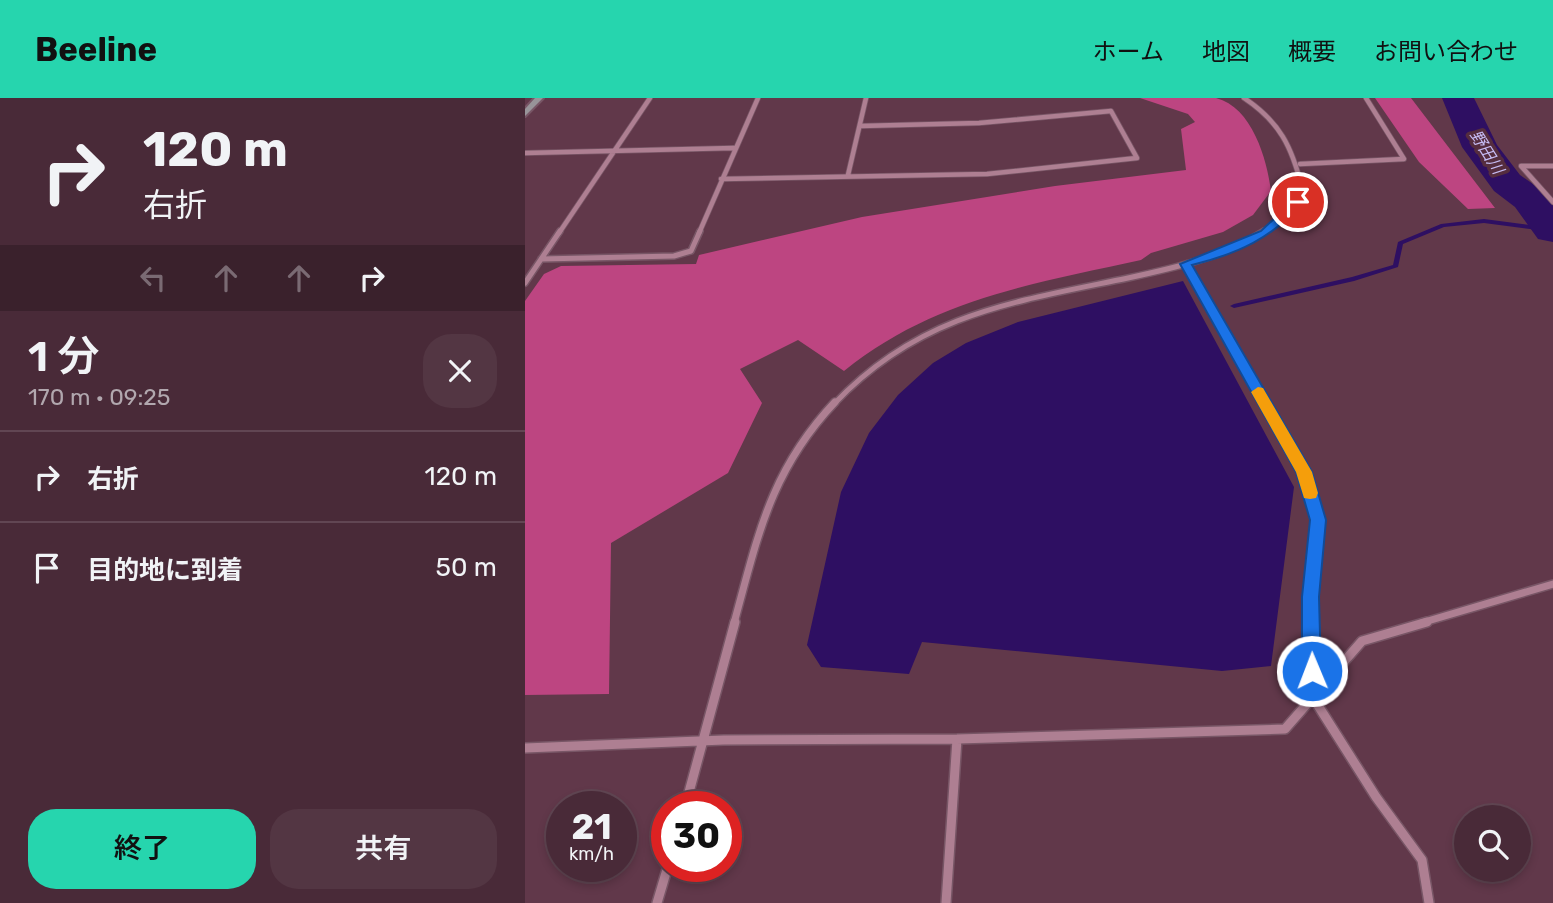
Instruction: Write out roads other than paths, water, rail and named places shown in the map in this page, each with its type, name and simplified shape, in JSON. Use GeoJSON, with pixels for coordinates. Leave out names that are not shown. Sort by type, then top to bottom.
{"type":"FeatureCollection","features":[{"type":"Feature","properties":{"kind":"street"},"geometry":{"type":"LineString","coordinates":[[525,114],[539,98]]}},
{"type":"Feature","properties":{"kind":"street"},"geometry":{"type":"LineString","coordinates":[[525,283],[650,98]]}},
{"type":"Feature","properties":{"kind":"street"},"geometry":{"type":"LineString","coordinates":[[541,259],[674,256],[691,251],[758,98]]}},
{"type":"Feature","properties":{"kind":"street"},"geometry":{"type":"LineString","coordinates":[[848,175],[866,98]]}},
{"type":"Feature","properties":{"kind":"street"},"geometry":{"type":"LineString","coordinates":[[689,791],[764,516],[775,486],[799,446],[832,405],[875,365],[919,338],[971,314],[1019,299],[1185,264],[1265,234],[1298,202],[1303,182],[1300,164],[1277,129],[1254,104],[1244,98]]}},
{"type":"Feature","properties":{"kind":"street"},"geometry":{"type":"LineString","coordinates":[[1300,164],[1404,159],[1366,98]]}},
{"type":"Feature","properties":{"kind":"street"},"geometry":{"type":"LineString","coordinates":[[721,179],[987,174],[1137,158],[1111,111],[979,123],[860,126]]}},
{"type":"Feature","properties":{"kind":"street"},"geometry":{"type":"LineString","coordinates":[[525,153],[734,148]]}},
{"type":"Feature","properties":{"kind":"street"},"geometry":{"type":"LineString","coordinates":[[1553,166],[1521,166],[1553,202]]}},
{"type":"Feature","properties":{"kind":"street"},"geometry":{"type":"LineString","coordinates":[[1185,264],[1304,472],[1318,520],[1311,597],[1312,696],[1375,797],[1422,860],[1429,903]]}},
{"type":"Feature","properties":{"kind":"street"},"geometry":{"type":"LineString","coordinates":[[525,748],[703,741],[957,739],[1285,729],[1362,641],[1553,584]]}},
{"type":"Feature","properties":{"kind":"street"},"geometry":{"type":"LineString","coordinates":[[946,903],[957,739]]}},
{"type":"Feature","properties":{"kind":"street"},"geometry":{"type":"LineString","coordinates":[[657,903],[663,882]]}},
{"type":"Feature","properties":{"kind":"waterway","name":"野田川"},"geometry":{"type":"LineString","coordinates":[[1458,98],[1480,147],[1507,183],[1529,199],[1553,230]]}},
{"type":"Feature","properties":{"kind":"waterway"},"geometry":{"type":"LineString","coordinates":[[1234,306],[1354,279],[1396,266],[1400,243],[1443,225],[1484,221],[1553,230]]}}]}
